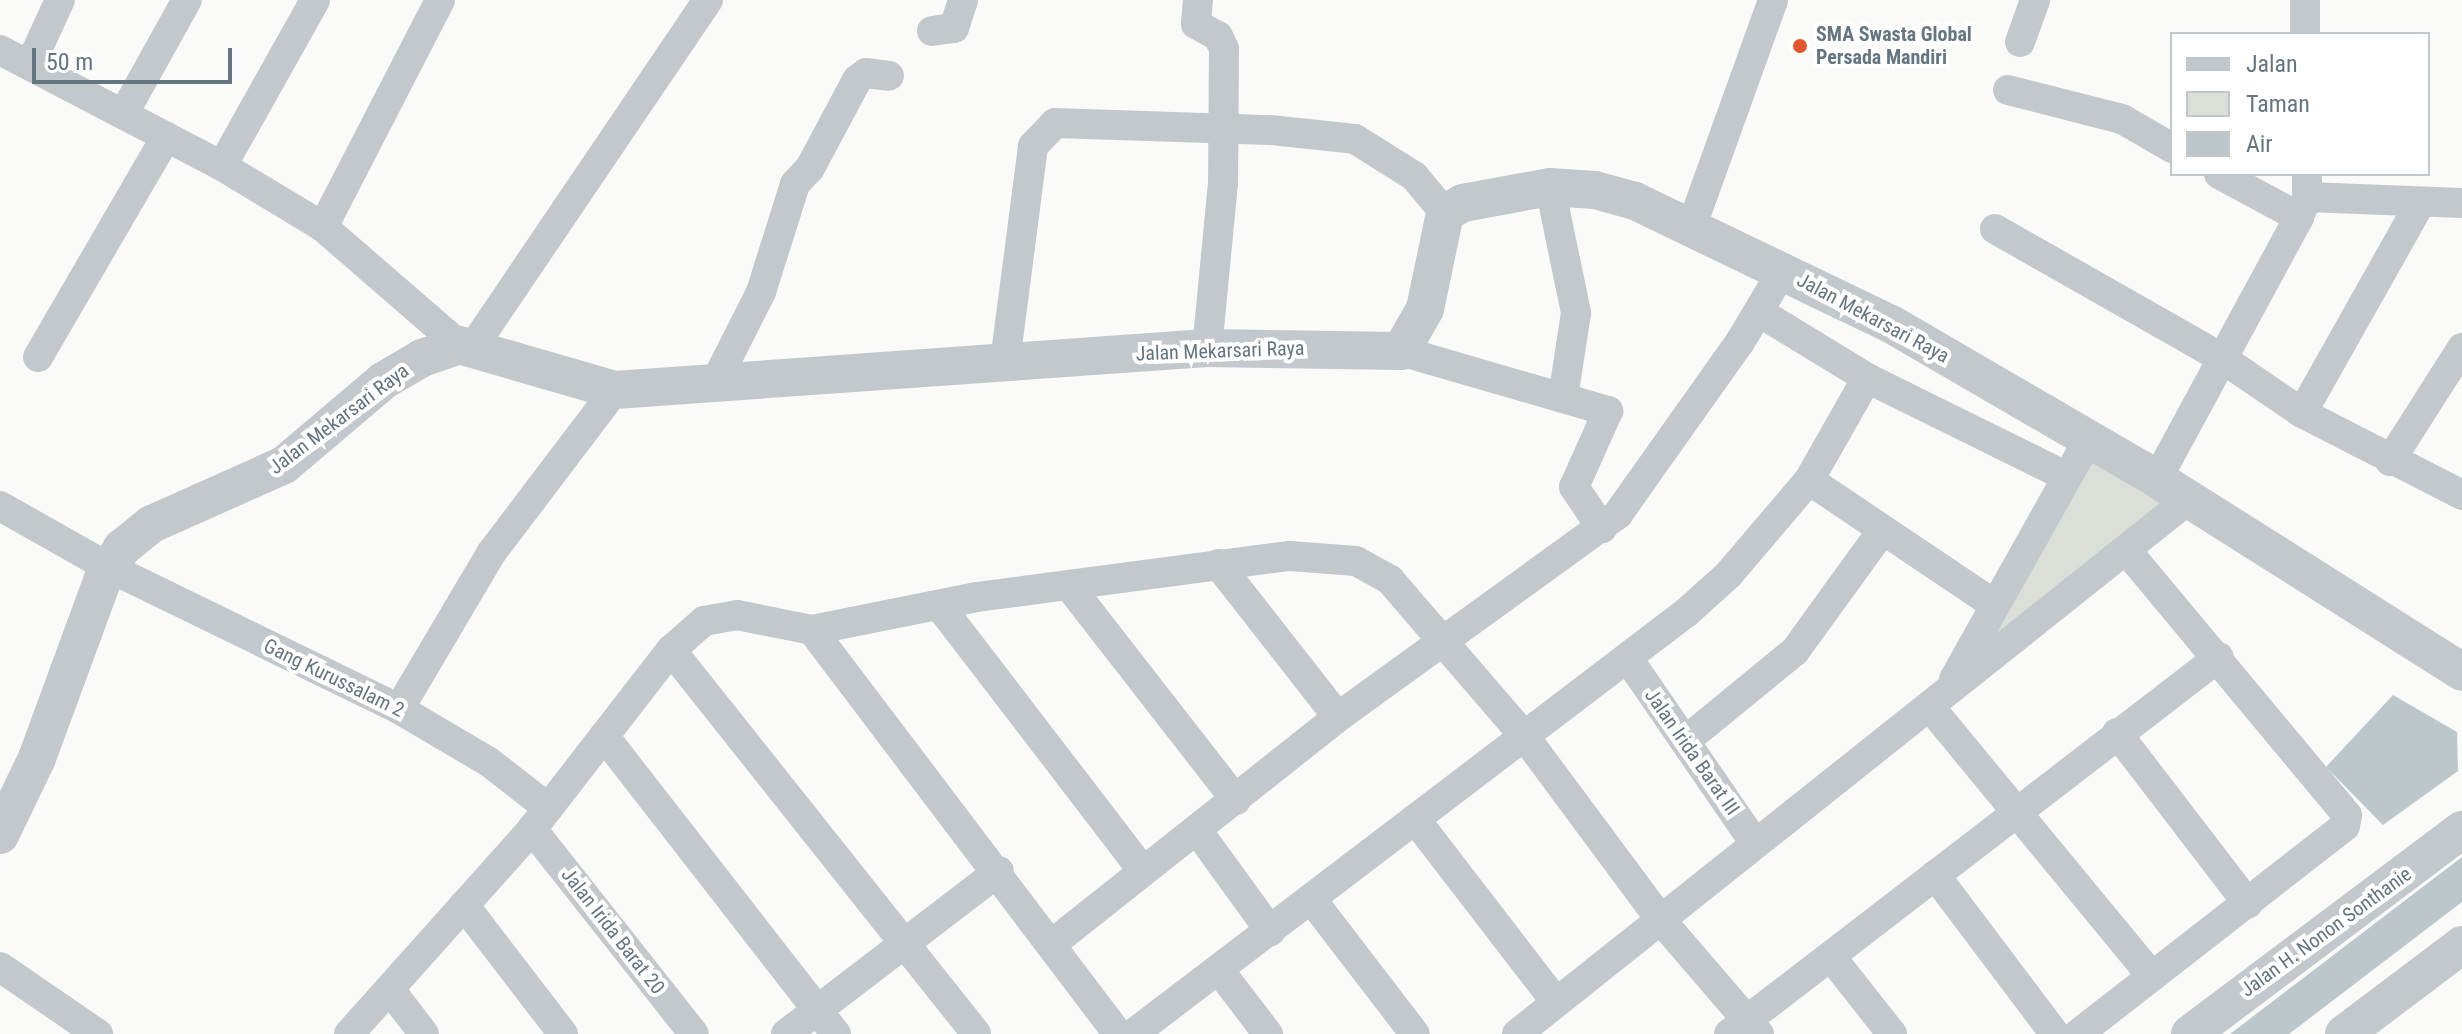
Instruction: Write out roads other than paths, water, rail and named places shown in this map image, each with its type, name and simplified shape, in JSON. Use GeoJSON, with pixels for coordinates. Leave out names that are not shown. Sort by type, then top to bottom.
{"type":"FeatureCollection","features":[{"type":"Feature","properties":{"kind":"street"},"geometry":{"type":"LineString","coordinates":[[31,63],[60,0]]}},
{"type":"Feature","properties":{"kind":"street"},"geometry":{"type":"LineString","coordinates":[[124,113],[187,0]]}},
{"type":"Feature","properties":{"kind":"street"},"geometry":{"type":"LineString","coordinates":[[222,166],[315,0]]}},
{"type":"Feature","properties":{"kind":"street"},"geometry":{"type":"LineString","coordinates":[[323,227],[440,0]]}},
{"type":"Feature","properties":{"kind":"street"},"geometry":{"type":"LineString","coordinates":[[0,50],[31,63],[222,166],[323,227],[465,347],[708,0]]}},
{"type":"Feature","properties":{"kind":"street"},"geometry":{"type":"LineString","coordinates":[[932,31],[954,28],[963,0]]}},
{"type":"Feature","properties":{"kind":"street"},"geometry":{"type":"LineString","coordinates":[[1198,0],[1196,24],[1223,43],[1226,129],[1207,348]]}},
{"type":"Feature","properties":{"kind":"street"},"geometry":{"type":"LineString","coordinates":[[1691,228],[1773,0]]}},
{"type":"Feature","properties":{"kind":"street"},"geometry":{"type":"LineString","coordinates":[[2020,42],[2035,0]]}},
{"type":"Feature","properties":{"kind":"street"},"geometry":{"type":"LineString","coordinates":[[2305,0],[2305,32]]}},
{"type":"Feature","properties":{"kind":"street"},"geometry":{"type":"LineString","coordinates":[[715,383],[761,292],[795,184],[810,168],[857,80],[866,73],[889,76]]}},
{"type":"Feature","properties":{"kind":"street"},"geometry":{"type":"LineString","coordinates":[[2008,90],[2122,119],[2170,147]]}},
{"type":"Feature","properties":{"kind":"street"},"geometry":{"type":"LineString","coordinates":[[1005,362],[1033,146],[1043,131],[1055,123],[1226,129],[1355,139],[1387,155],[1414,176],[1445,213],[1438,224],[1425,309],[1401,351],[1608,411],[1574,487],[1602,528]]}},
{"type":"Feature","properties":{"kind":"street"},"geometry":{"type":"LineString","coordinates":[[38,357],[166,137]]}},
{"type":"Feature","properties":{"kind":"street"},"geometry":{"type":"LineString","coordinates":[[2227,176],[2304,196],[2462,203]]}},
{"type":"Feature","properties":{"kind":"street"},"geometry":{"type":"LineString","coordinates":[[1550,187],[1576,313],[1563,398]]}},
{"type":"Feature","properties":{"kind":"street","name":"Jalan Mekarsari Raya"},"geometry":{"type":"LineString","coordinates":[[1445,213],[1478,199],[1550,187],[1617,194],[1783,270],[1891,324],[2173,489],[2462,672]]}},
{"type":"Feature","properties":{"kind":"street"},"geometry":{"type":"LineString","coordinates":[[1517,1034],[1940,697],[2128,552],[2173,489],[2220,357],[2304,196]]}},
{"type":"Feature","properties":{"kind":"street"},"geometry":{"type":"LineString","coordinates":[[2302,413],[2421,202]]}},
{"type":"Feature","properties":{"kind":"street"},"geometry":{"type":"LineString","coordinates":[[1995,229],[2220,357],[2302,413],[2390,461],[2462,495]]}},
{"type":"Feature","properties":{"kind":"street"},"geometry":{"type":"LineString","coordinates":[[1053,943],[1338,717],[1602,528],[1628,502],[1759,312],[1783,270]]}},
{"type":"Feature","properties":{"kind":"street"},"geometry":{"type":"LineString","coordinates":[[1759,312],[1867,378],[2067,477]]}},
{"type":"Feature","properties":{"kind":"street","name":"Jalan Mekarsari Raya"},"geometry":{"type":"LineString","coordinates":[[0,835],[37,758],[108,567],[135,535],[284,465],[390,376],[465,347],[615,390],[1207,348],[1401,351]]}},
{"type":"Feature","properties":{"kind":"street"},"geometry":{"type":"LineString","coordinates":[[2390,461],[2462,348]]}},
{"type":"Feature","properties":{"kind":"street"},"geometry":{"type":"LineString","coordinates":[[1133,1034],[1629,660],[1729,574],[1809,480],[1867,378]]}},
{"type":"Feature","properties":{"kind":"street"},"geometry":{"type":"LineString","coordinates":[[399,709],[492,552],[615,390]]}},
{"type":"Feature","properties":{"kind":"street"},"geometry":{"type":"LineString","coordinates":[[1940,697],[2089,438]]}},
{"type":"Feature","properties":{"kind":"street"},"geometry":{"type":"LineString","coordinates":[[1809,480],[1995,605]]}},
{"type":"Feature","properties":{"kind":"street","name":"Gang Kurussalam 2"},"geometry":{"type":"LineString","coordinates":[[0,506],[108,567],[399,709],[489,762],[540,818]]}},
{"type":"Feature","properties":{"kind":"street"},"geometry":{"type":"LineString","coordinates":[[1685,741],[1795,651],[1882,531]]}},
{"type":"Feature","properties":{"kind":"street"},"geometry":{"type":"LineString","coordinates":[[2078,1034],[2345,826],[2347,815],[2219,657],[2128,552]]}},
{"type":"Feature","properties":{"kind":"street"},"geometry":{"type":"LineString","coordinates":[[349,1034],[391,991],[540,818],[671,650],[695,627],[717,616],[812,630],[939,605],[1156,578],[1218,564],[1290,556],[1356,561],[1390,580],[1444,639],[1525,737],[1745,1029],[1935,875],[2219,657]]}},
{"type":"Feature","properties":{"kind":"street"},"geometry":{"type":"LineString","coordinates":[[1218,564],[1338,717]]}},
{"type":"Feature","properties":{"kind":"street"},"geometry":{"type":"LineString","coordinates":[[1070,587],[1236,800]]}},
{"type":"Feature","properties":{"kind":"street"},"geometry":{"type":"LineString","coordinates":[[939,605],[1143,871]]}},
{"type":"Feature","properties":{"kind":"street"},"geometry":{"type":"LineString","coordinates":[[812,630],[999,871],[1118,1034]]}},
{"type":"Feature","properties":{"kind":"street"},"geometry":{"type":"LineString","coordinates":[[671,650],[976,1034]]}},
{"type":"Feature","properties":{"kind":"street","name":"Jalan Irida Barat III"},"geometry":{"type":"LineString","coordinates":[[1629,660],[1755,843]]}},
{"type":"Feature","properties":{"kind":"street"},"geometry":{"type":"LineString","coordinates":[[1940,697],[2017,813],[2152,976]]}},
{"type":"Feature","properties":{"kind":"street"},"geometry":{"type":"LineString","coordinates":[[2117,733],[2248,904]]}},
{"type":"Feature","properties":{"kind":"street"},"geometry":{"type":"LineString","coordinates":[[604,736],[836,1034]]}},
{"type":"Feature","properties":{"kind":"street","name":"Jalan Irida Barat 20"},"geometry":{"type":"LineString","coordinates":[[540,818],[694,1034]]}},
{"type":"Feature","properties":{"kind":"street"},"geometry":{"type":"LineString","coordinates":[[1415,819],[1556,1002]]}},
{"type":"Feature","properties":{"kind":"street"},"geometry":{"type":"LineString","coordinates":[[1197,830],[1270,931]]}},
{"type":"Feature","properties":{"kind":"street","name":"Jalan H. Nonon Sonthanie"},"geometry":{"type":"LineString","coordinates":[[2190,1034],[2462,830]]}},
{"type":"Feature","properties":{"kind":"street"},"geometry":{"type":"LineString","coordinates":[[786,1034],[999,871]]}},
{"type":"Feature","properties":{"kind":"street"},"geometry":{"type":"LineString","coordinates":[[1935,875],[2055,1034]]}},
{"type":"Feature","properties":{"kind":"street"},"geometry":{"type":"LineString","coordinates":[[1312,900],[1415,1034]]}},
{"type":"Feature","properties":{"kind":"street"},"geometry":{"type":"LineString","coordinates":[[464,905],[563,1034]]}},
{"type":"Feature","properties":{"kind":"street"},"geometry":{"type":"LineString","coordinates":[[2344,1034],[2462,945]]}},
{"type":"Feature","properties":{"kind":"street"},"geometry":{"type":"LineString","coordinates":[[1832,958],[1892,1034]]}},
{"type":"Feature","properties":{"kind":"street"},"geometry":{"type":"LineString","coordinates":[[0,967],[98,1034]]}},
{"type":"Feature","properties":{"kind":"street"},"geometry":{"type":"LineString","coordinates":[[1219,970],[1268,1034]]}},
{"type":"Feature","properties":{"kind":"street"},"geometry":{"type":"LineString","coordinates":[[391,991],[424,1034]]}},
{"type":"Feature","properties":{"kind":"water"},"geometry":{"type":"Polygon","coordinates":[[[2393,695],[2457,732],[2458,771],[2383,825],[2326,767],[2393,695]]]}},
{"type":"Feature","properties":{"kind":"water"},"geometry":{"type":"Polygon","coordinates":[[[2462,857],[2462,902],[2289,1034],[2230,1034],[2462,857]]]}},
{"type":"Feature","properties":{"kind":"place","name":"SMA Swasta Global Persada Mandiri"},"geometry":{"type":"Point","coordinates":[1800,46]}}]}
